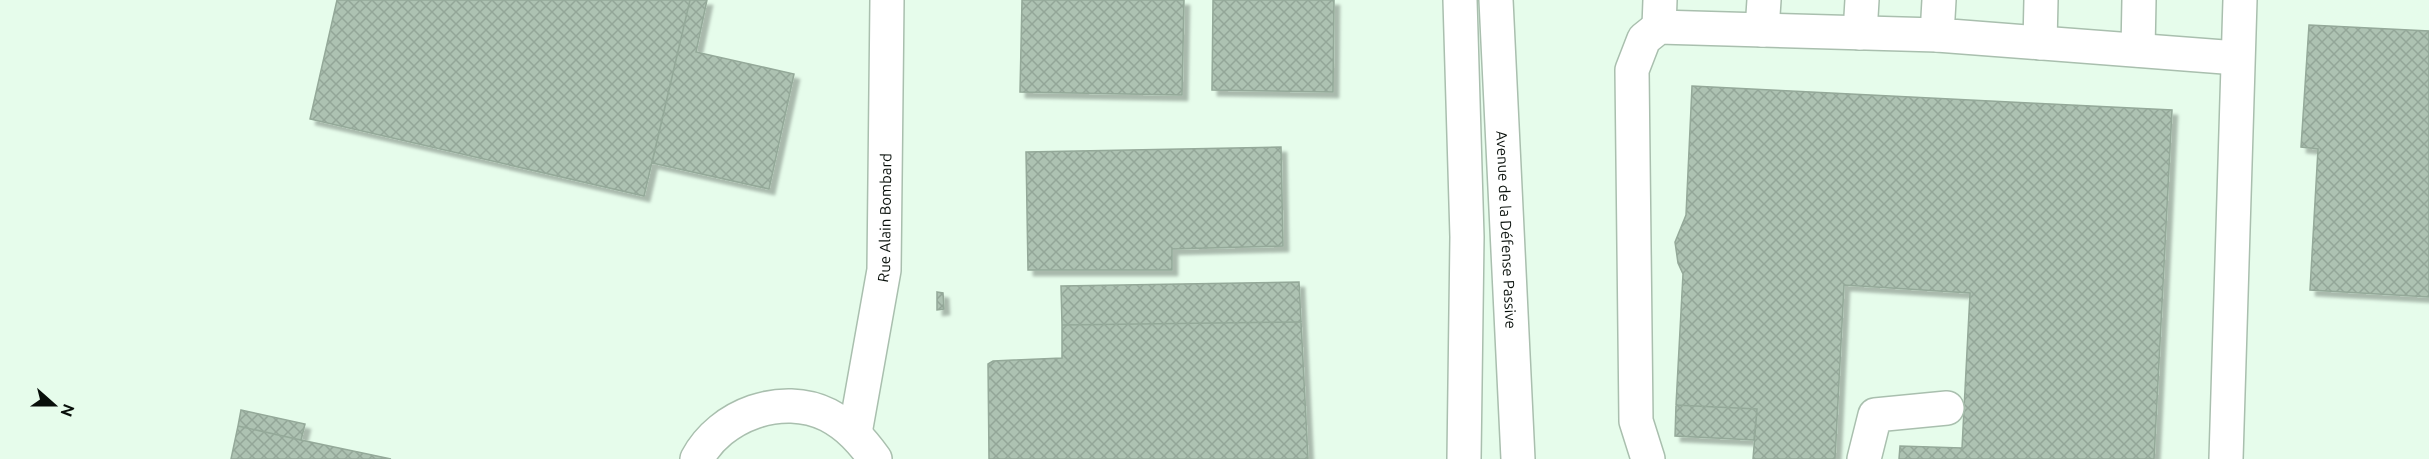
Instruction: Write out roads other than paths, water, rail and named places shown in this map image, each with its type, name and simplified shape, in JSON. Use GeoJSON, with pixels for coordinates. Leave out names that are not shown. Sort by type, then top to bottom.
{"type":"FeatureCollection","features":[{"type":"Feature","properties":{"kind":"main road","name":"Rue Alain Bombard"},"geometry":{"type":"LineString","coordinates":[[855,433],[884,270],[887,0]]}},
{"type":"Feature","properties":{"kind":"main road"},"geometry":{"type":"LineString","coordinates":[[1460,0],[1467,237],[1464,459]]}},
{"type":"Feature","properties":{"kind":"main road","name":"Avenue de la Défense Passive"},"geometry":{"type":"LineString","coordinates":[[1496,0],[1518,459]]}},
{"type":"Feature","properties":{"kind":"main road"},"geometry":{"type":"LineString","coordinates":[[1860,33],[1862,0]]}},
{"type":"Feature","properties":{"kind":"main road"},"geometry":{"type":"LineString","coordinates":[[1937,35],[1939,0]]}},
{"type":"Feature","properties":{"kind":"main road"},"geometry":{"type":"LineString","coordinates":[[2040,43],[2041,0]]}},
{"type":"Feature","properties":{"kind":"main road"},"geometry":{"type":"LineString","coordinates":[[2138,50],[2139,0]]}},
{"type":"Feature","properties":{"kind":"main road"},"geometry":{"type":"LineString","coordinates":[[2226,459],[2240,0]]}},
{"type":"Feature","properties":{"kind":"main road"},"geometry":{"type":"LineString","coordinates":[[1648,459],[1636,421],[1632,70],[1644,39],[1659,14],[1763,15],[1860,33],[1937,35],[2237,58]]}},
{"type":"Feature","properties":{"kind":"main road"},"geometry":{"type":"LineString","coordinates":[[697,459],[704,446],[729,423],[760,409],[794,406],[827,415],[855,433],[875,459]]}},
{"type":"Feature","properties":{"kind":"main road"},"geometry":{"type":"LineString","coordinates":[[1864,459],[1875,415],[1947,408]]}}]}
